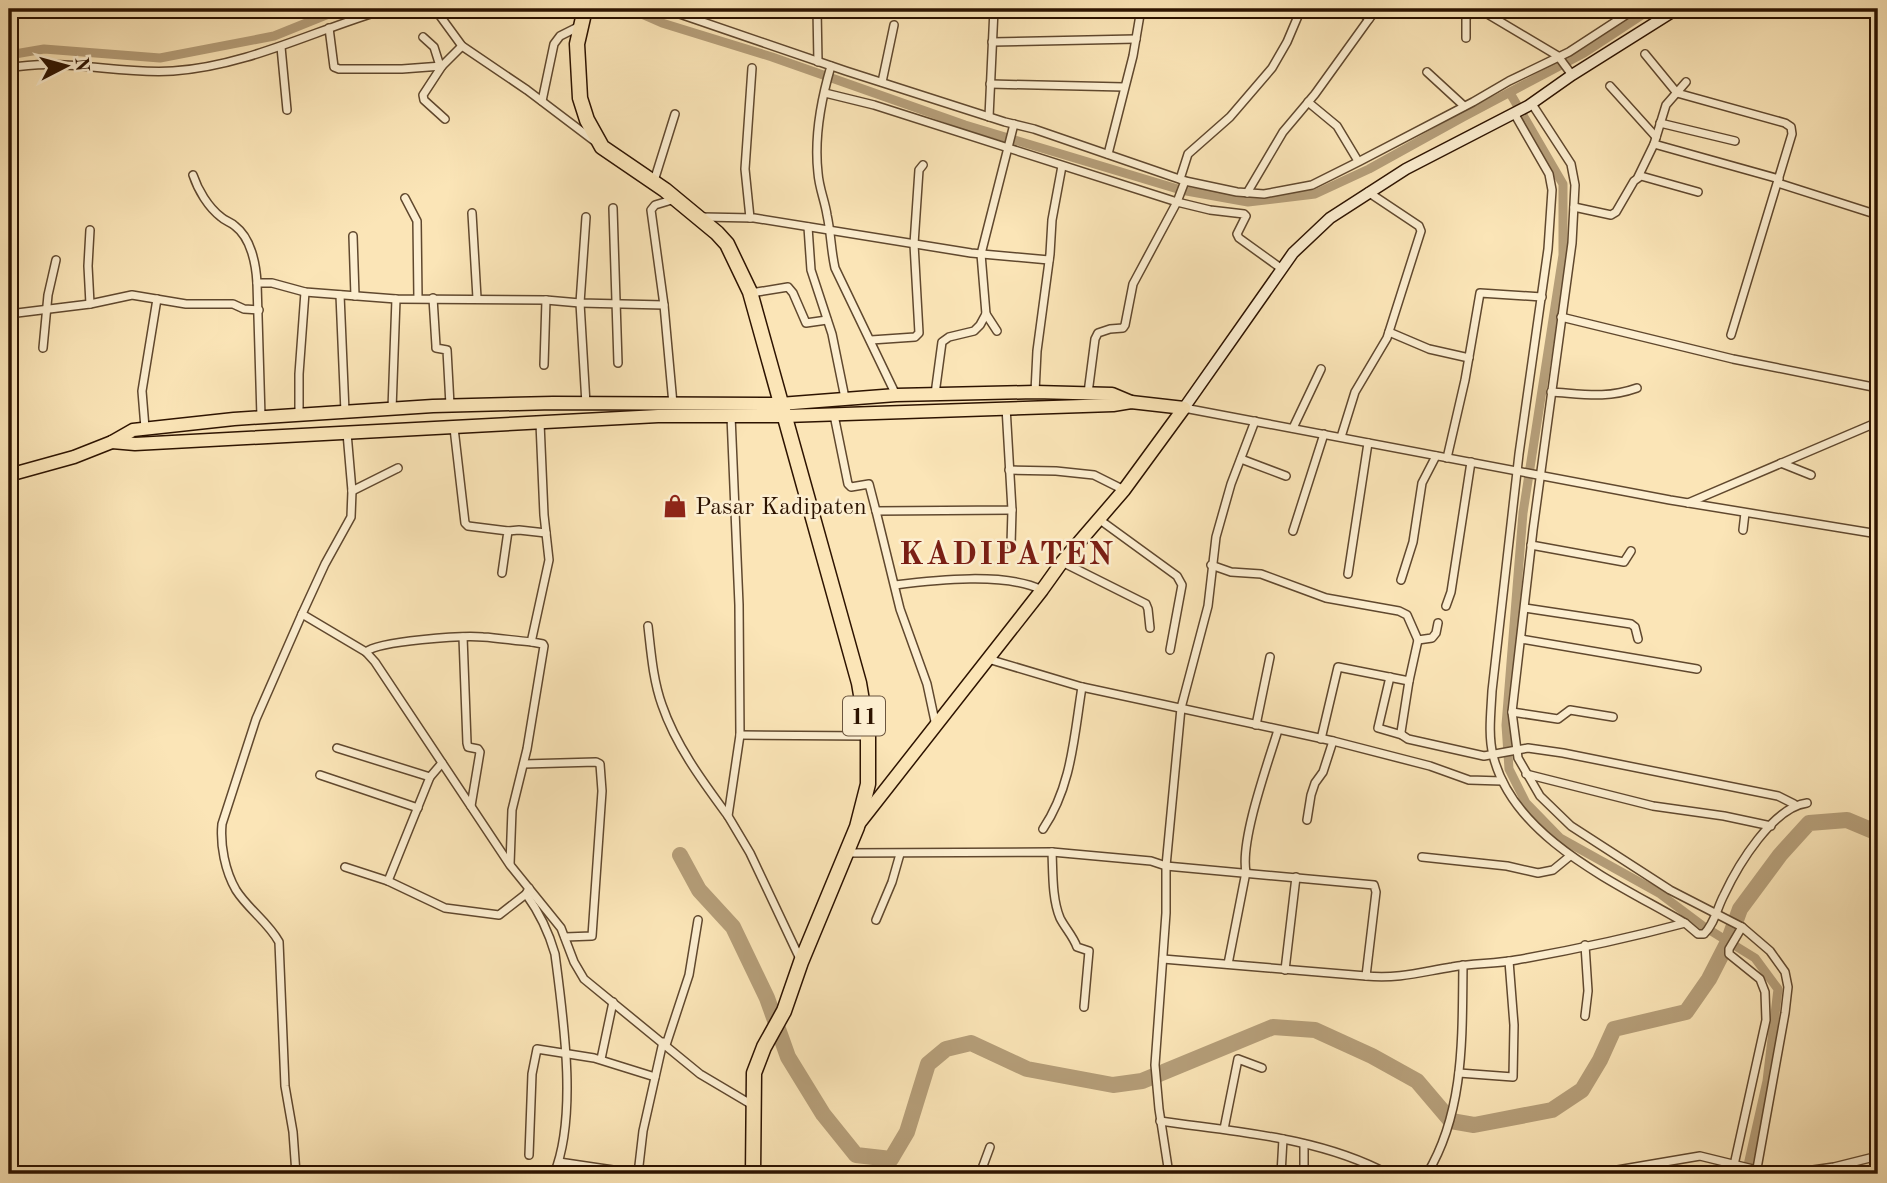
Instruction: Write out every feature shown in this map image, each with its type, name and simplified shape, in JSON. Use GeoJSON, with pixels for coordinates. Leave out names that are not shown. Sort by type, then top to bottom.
{"type":"FeatureCollection","features":[{"type":"Feature","properties":{"kind":"highway","name":"11"},"geometry":{"type":"LineString","coordinates":[[585,10],[577,44],[580,98],[587,120],[602,147],[675,198],[727,244],[751,293],[859,682],[868,736],[868,783],[857,827],[801,962],[784,1011],[764,1047],[754,1073],[753,1174]]}},
{"type":"Feature","properties":{"kind":"main road"},"geometry":{"type":"LineString","coordinates":[[857,827],[1062,562],[1124,489],[1293,253],[1330,218],[1368,192],[1406,169],[1530,105],[1570,72],[1677,9]]}},
{"type":"Feature","properties":{"kind":"main road"},"geometry":{"type":"LineString","coordinates":[[112,442],[135,444],[658,416],[731,416],[845,398],[935,394],[1112,394],[1131,402]]}},
{"type":"Feature","properties":{"kind":"main road"},"geometry":{"type":"LineString","coordinates":[[9,475],[74,457],[112,442],[133,430],[234,419],[450,405],[673,405],[834,415],[1113,405],[1131,402],[1184,408]]}},
{"type":"Feature","properties":{"kind":"main road"},"geometry":{"type":"LineString","coordinates":[[433,406],[433,428]]}},
{"type":"Feature","properties":{"kind":"main road"},"geometry":{"type":"LineString","coordinates":[[360,411],[361,432]]}},
{"type":"Feature","properties":{"kind":"main road"},"geometry":{"type":"LineString","coordinates":[[234,419],[235,438]]}},
{"type":"Feature","properties":{"kind":"street"},"geometry":{"type":"LineString","coordinates":[[9,68],[59,65],[139,72],[176,71],[281,47],[387,9]]}},
{"type":"Feature","properties":{"kind":"street"},"geometry":{"type":"LineString","coordinates":[[435,9],[462,46],[542,101],[602,147]]}},
{"type":"Feature","properties":{"kind":"street"},"geometry":{"type":"LineString","coordinates":[[665,9],[831,68],[1014,126],[1034,128],[1183,182],[1264,194],[1312,184],[1358,162],[1509,81],[1542,67],[1635,9]]}},
{"type":"Feature","properties":{"kind":"street"},"geometry":{"type":"LineString","coordinates":[[817,9],[818,62]]}},
{"type":"Feature","properties":{"kind":"street"},"geometry":{"type":"LineString","coordinates":[[989,117],[994,9],[1005,9]]}},
{"type":"Feature","properties":{"kind":"street"},"geometry":{"type":"LineString","coordinates":[[1108,154],[1141,9]]}},
{"type":"Feature","properties":{"kind":"street"},"geometry":{"type":"LineString","coordinates":[[1087,393],[1095,339],[1098,333],[1123,328],[1125,325],[1133,284],[1178,200],[1188,153],[1230,117],[1272,68],[1301,9]]}},
{"type":"Feature","properties":{"kind":"street"},"geometry":{"type":"LineString","coordinates":[[1358,9],[1369,19]]}},
{"type":"Feature","properties":{"kind":"street"},"geometry":{"type":"LineString","coordinates":[[1247,193],[1270,150],[1377,9]]}},
{"type":"Feature","properties":{"kind":"street"},"geometry":{"type":"LineString","coordinates":[[1466,38],[1469,9]]}},
{"type":"Feature","properties":{"kind":"street"},"geometry":{"type":"LineString","coordinates":[[1479,9],[1559,57],[1570,72]]}},
{"type":"Feature","properties":{"kind":"street"},"geometry":{"type":"LineString","coordinates":[[1498,19],[1503,9]]}},
{"type":"Feature","properties":{"kind":"street"},"geometry":{"type":"LineString","coordinates":[[882,82],[894,25]]}},
{"type":"Feature","properties":{"kind":"street"},"geometry":{"type":"LineString","coordinates":[[542,101],[554,44],[560,36],[581,26]]}},
{"type":"Feature","properties":{"kind":"street"},"geometry":{"type":"LineString","coordinates":[[329,28],[334,67],[338,69],[441,66]]}},
{"type":"Feature","properties":{"kind":"street"},"geometry":{"type":"LineString","coordinates":[[423,37],[434,47],[441,66]]}},
{"type":"Feature","properties":{"kind":"street"},"geometry":{"type":"LineString","coordinates":[[992,42],[1136,39]]}},
{"type":"Feature","properties":{"kind":"street"},"geometry":{"type":"LineString","coordinates":[[444,119],[424,100],[423,95],[441,66],[462,46]]}},
{"type":"Feature","properties":{"kind":"street"},"geometry":{"type":"LineString","coordinates":[[281,47],[287,110]]}},
{"type":"Feature","properties":{"kind":"street"},"geometry":{"type":"LineString","coordinates":[[1645,54],[1676,93],[1737,107],[1789,126],[1792,134],[1731,335]]}},
{"type":"Feature","properties":{"kind":"street"},"geometry":{"type":"LineString","coordinates":[[750,218],[745,169],[752,68]]}},
{"type":"Feature","properties":{"kind":"street"},"geometry":{"type":"LineString","coordinates":[[831,68],[817,152],[820,188],[835,268],[895,396]]}},
{"type":"Feature","properties":{"kind":"street"},"geometry":{"type":"LineString","coordinates":[[1427,72],[1464,106]]}},
{"type":"Feature","properties":{"kind":"street"},"geometry":{"type":"LineString","coordinates":[[1638,178],[1655,141],[1666,105],[1686,82]]}},
{"type":"Feature","properties":{"kind":"street"},"geometry":{"type":"LineString","coordinates":[[990,84],[1124,87]]}},
{"type":"Feature","properties":{"kind":"street"},"geometry":{"type":"LineString","coordinates":[[1611,86],[1655,141],[1878,215]]}},
{"type":"Feature","properties":{"kind":"street"},"geometry":{"type":"LineString","coordinates":[[825,92],[1210,210],[1245,215],[1237,236],[1282,269]]}},
{"type":"Feature","properties":{"kind":"street"},"geometry":{"type":"LineString","coordinates":[[1308,102],[1337,126],[1358,162]]}},
{"type":"Feature","properties":{"kind":"street"},"geometry":{"type":"LineString","coordinates":[[1530,105],[1570,164],[1575,186],[1572,243],[1538,476],[1512,712],[1515,750],[1525,774],[1540,796],[1571,826],[1670,890],[1740,926],[1770,951],[1784,972],[1788,987],[1756,1171]]}},
{"type":"Feature","properties":{"kind":"street"},"geometry":{"type":"LineString","coordinates":[[1515,113],[1549,174],[1552,190],[1542,297],[1492,691],[1490,728],[1502,781],[1529,818],[1570,856],[1685,923],[1698,934],[1707,933],[1718,916],[1723,897],[1742,861],[1771,826],[1794,804]]}},
{"type":"Feature","properties":{"kind":"street"},"geometry":{"type":"LineString","coordinates":[[653,182],[675,114]]}},
{"type":"Feature","properties":{"kind":"street"},"geometry":{"type":"LineString","coordinates":[[1660,123],[1735,141]]}},
{"type":"Feature","properties":{"kind":"street"},"geometry":{"type":"LineString","coordinates":[[997,331],[986,314],[981,254],[1014,126]]}},
{"type":"Feature","properties":{"kind":"street"},"geometry":{"type":"LineString","coordinates":[[871,340],[915,337],[919,333],[914,244],[919,170],[923,165]]}},
{"type":"Feature","properties":{"kind":"street"},"geometry":{"type":"LineString","coordinates":[[1035,392],[1052,220],[1062,166]]}},
{"type":"Feature","properties":{"kind":"street"},"geometry":{"type":"LineString","coordinates":[[193,175],[197,186],[219,216],[236,226],[242,234],[254,258],[259,310],[261,418]]}},
{"type":"Feature","properties":{"kind":"street"},"geometry":{"type":"LineString","coordinates":[[1574,207],[1611,215],[1616,212],[1634,181],[1643,176],[1698,192]]}},
{"type":"Feature","properties":{"kind":"street"},"geometry":{"type":"LineString","coordinates":[[1341,438],[1355,392],[1389,332],[1420,231],[1419,226],[1368,192]]}},
{"type":"Feature","properties":{"kind":"street"},"geometry":{"type":"LineString","coordinates":[[405,198],[417,221],[418,298]]}},
{"type":"Feature","properties":{"kind":"street"},"geometry":{"type":"LineString","coordinates":[[673,405],[664,305],[651,210],[656,205],[675,198]]}},
{"type":"Feature","properties":{"kind":"street"},"geometry":{"type":"LineString","coordinates":[[613,208],[618,363]]}},
{"type":"Feature","properties":{"kind":"street"},"geometry":{"type":"LineString","coordinates":[[472,213],[477,298]]}},
{"type":"Feature","properties":{"kind":"street"},"geometry":{"type":"LineString","coordinates":[[586,217],[580,303],[586,404]]}},
{"type":"Feature","properties":{"kind":"street"},"geometry":{"type":"LineString","coordinates":[[698,217],[750,218],[981,254],[1049,260]]}},
{"type":"Feature","properties":{"kind":"street"},"geometry":{"type":"LineString","coordinates":[[808,227],[811,270],[827,320],[845,398]]}},
{"type":"Feature","properties":{"kind":"street"},"geometry":{"type":"LineString","coordinates":[[90,230],[90,304]]}},
{"type":"Feature","properties":{"kind":"street"},"geometry":{"type":"LineString","coordinates":[[353,236],[355,296]]}},
{"type":"Feature","properties":{"kind":"street"},"geometry":{"type":"LineString","coordinates":[[43,348],[56,260]]}},
{"type":"Feature","properties":{"kind":"street"},"geometry":{"type":"LineString","coordinates":[[257,283],[272,283],[305,292],[396,299],[477,298],[664,305]]}},
{"type":"Feature","properties":{"kind":"street"},"geometry":{"type":"LineString","coordinates":[[751,293],[788,287],[806,323],[827,320]]}},
{"type":"Feature","properties":{"kind":"street"},"geometry":{"type":"LineString","coordinates":[[299,415],[305,292]]}},
{"type":"Feature","properties":{"kind":"street"},"geometry":{"type":"LineString","coordinates":[[1447,458],[1480,293],[1542,297]]}},
{"type":"Feature","properties":{"kind":"street"},"geometry":{"type":"LineString","coordinates":[[9,314],[90,304],[132,295],[186,304],[233,303],[244,309],[259,310]]}},
{"type":"Feature","properties":{"kind":"street"},"geometry":{"type":"LineString","coordinates":[[340,295],[345,412]]}},
{"type":"Feature","properties":{"kind":"street"},"geometry":{"type":"LineString","coordinates":[[433,298],[436,346],[447,350],[450,405]]}},
{"type":"Feature","properties":{"kind":"street"},"geometry":{"type":"LineString","coordinates":[[145,429],[142,391],[157,299]]}},
{"type":"Feature","properties":{"kind":"street"},"geometry":{"type":"LineString","coordinates":[[392,409],[396,299]]}},
{"type":"Feature","properties":{"kind":"street"},"geometry":{"type":"LineString","coordinates":[[544,365],[545,300]]}},
{"type":"Feature","properties":{"kind":"street"},"geometry":{"type":"LineString","coordinates":[[935,394],[943,342],[948,337],[974,331],[986,314]]}},
{"type":"Feature","properties":{"kind":"street"},"geometry":{"type":"LineString","coordinates":[[1561,317],[1733,359],[1878,388]]}},
{"type":"Feature","properties":{"kind":"street"},"geometry":{"type":"LineString","coordinates":[[1389,332],[1429,349],[1469,358]]}},
{"type":"Feature","properties":{"kind":"street"},"geometry":{"type":"LineString","coordinates":[[1293,428],[1321,369]]}},
{"type":"Feature","properties":{"kind":"street"},"geometry":{"type":"LineString","coordinates":[[1551,392],[1600,396],[1620,394],[1637,388]]}},
{"type":"Feature","properties":{"kind":"street"},"geometry":{"type":"LineString","coordinates":[[1006,407],[1012,510],[1011,545]]}},
{"type":"Feature","properties":{"kind":"street"},"geometry":{"type":"LineString","coordinates":[[1184,408],[1538,476],[1878,534]]}},
{"type":"Feature","properties":{"kind":"street"},"geometry":{"type":"LineString","coordinates":[[834,415],[848,484],[851,487],[869,484],[900,609],[926,684],[937,727]]}},
{"type":"Feature","properties":{"kind":"street"},"geometry":{"type":"LineString","coordinates":[[728,816],[740,735],[739,605],[731,416]]}},
{"type":"Feature","properties":{"kind":"street"},"geometry":{"type":"LineString","coordinates":[[1217,1174],[1168,1173],[1155,1065],[1163,959],[1166,866],[1181,708],[1208,606],[1220,524],[1255,421]]}},
{"type":"Feature","properties":{"kind":"street"},"geometry":{"type":"LineString","coordinates":[[532,642],[532,629],[550,560],[540,422]]}},
{"type":"Feature","properties":{"kind":"street"},"geometry":{"type":"LineString","coordinates":[[1688,503],[1878,422]]}},
{"type":"Feature","properties":{"kind":"street"},"geometry":{"type":"LineString","coordinates":[[454,428],[465,523],[468,526],[508,531],[547,533]]}},
{"type":"Feature","properties":{"kind":"street"},"geometry":{"type":"LineString","coordinates":[[296,1174],[285,1074],[279,942],[274,932],[236,889],[221,835],[222,824],[256,719],[306,615],[325,565],[349,523],[352,491],[347,433]]}},
{"type":"Feature","properties":{"kind":"street"},"geometry":{"type":"LineString","coordinates":[[1293,531],[1324,434]]}},
{"type":"Feature","properties":{"kind":"street"},"geometry":{"type":"LineString","coordinates":[[1348,574],[1368,443]]}},
{"type":"Feature","properties":{"kind":"street"},"geometry":{"type":"LineString","coordinates":[[1401,580],[1413,542],[1422,483],[1436,456]]}},
{"type":"Feature","properties":{"kind":"street"},"geometry":{"type":"LineString","coordinates":[[1241,459],[1286,477]]}},
{"type":"Feature","properties":{"kind":"street"},"geometry":{"type":"LineString","coordinates":[[1446,606],[1451,593],[1471,462]]}},
{"type":"Feature","properties":{"kind":"street"},"geometry":{"type":"LineString","coordinates":[[1780,463],[1811,475]]}},
{"type":"Feature","properties":{"kind":"street"},"geometry":{"type":"LineString","coordinates":[[352,491],[398,468]]}},
{"type":"Feature","properties":{"kind":"street"},"geometry":{"type":"LineString","coordinates":[[1009,470],[1094,475],[1124,489]]}},
{"type":"Feature","properties":{"kind":"street"},"geometry":{"type":"LineString","coordinates":[[876,511],[1012,510]]}},
{"type":"Feature","properties":{"kind":"street"},"geometry":{"type":"LineString","coordinates":[[1743,530],[1745,513]]}},
{"type":"Feature","properties":{"kind":"street"},"geometry":{"type":"LineString","coordinates":[[1100,520],[1177,576],[1182,585],[1170,650]]}},
{"type":"Feature","properties":{"kind":"street"},"geometry":{"type":"LineString","coordinates":[[502,573],[508,531]]}},
{"type":"Feature","properties":{"kind":"street"},"geometry":{"type":"LineString","coordinates":[[1531,545],[1624,562],[1631,551]]}},
{"type":"Feature","properties":{"kind":"street"},"geometry":{"type":"LineString","coordinates":[[1062,562],[1146,604],[1150,628]]}},
{"type":"Feature","properties":{"kind":"street"},"geometry":{"type":"LineString","coordinates":[[1212,565],[1231,572],[1261,575],[1326,598],[1399,611],[1407,615],[1418,640],[1402,735]]}},
{"type":"Feature","properties":{"kind":"street"},"geometry":{"type":"LineString","coordinates":[[895,585],[935,580],[1007,581],[1042,590]]}},
{"type":"Feature","properties":{"kind":"street"},"geometry":{"type":"LineString","coordinates":[[1525,608],[1631,624],[1635,627],[1638,639]]}},
{"type":"Feature","properties":{"kind":"street"},"geometry":{"type":"LineString","coordinates":[[306,615],[366,652],[528,891],[550,914],[565,937],[574,962],[584,979],[699,1074],[755,1106]]}},
{"type":"Feature","properties":{"kind":"street"},"geometry":{"type":"LineString","coordinates":[[1418,640],[1432,638],[1438,623]]}},
{"type":"Feature","properties":{"kind":"street"},"geometry":{"type":"LineString","coordinates":[[648,626],[655,682],[662,706],[686,755],[750,853],[801,962]]}},
{"type":"Feature","properties":{"kind":"street"},"geometry":{"type":"LineString","coordinates":[[366,652],[396,642],[463,637],[543,644],[524,764],[511,818],[510,865]]}},
{"type":"Feature","properties":{"kind":"street"},"geometry":{"type":"LineString","coordinates":[[463,637],[467,743],[468,747],[480,752],[471,806]]}},
{"type":"Feature","properties":{"kind":"street"},"geometry":{"type":"LineString","coordinates":[[1521,639],[1698,669]]}},
{"type":"Feature","properties":{"kind":"street"},"geometry":{"type":"LineString","coordinates":[[1256,725],[1270,657]]}},
{"type":"Feature","properties":{"kind":"street"},"geometry":{"type":"LineString","coordinates":[[988,659],[1082,687],[1333,741],[1430,766],[1469,780],[1502,781]]}},
{"type":"Feature","properties":{"kind":"street"},"geometry":{"type":"LineString","coordinates":[[1321,739],[1338,667],[1409,681]]}},
{"type":"Feature","properties":{"kind":"street"},"geometry":{"type":"LineString","coordinates":[[1390,677],[1378,728],[1452,750],[1484,756],[1528,748],[1563,753],[1748,789],[1778,796],[1794,804],[1807,803]]}},
{"type":"Feature","properties":{"kind":"street"},"geometry":{"type":"LineString","coordinates":[[1043,829],[1059,802],[1067,778],[1082,687]]}},
{"type":"Feature","properties":{"kind":"street"},"geometry":{"type":"LineString","coordinates":[[1512,712],[1558,719],[1570,710],[1613,717]]}},
{"type":"Feature","properties":{"kind":"street"},"geometry":{"type":"LineString","coordinates":[[1228,964],[1256,804],[1278,730]]}},
{"type":"Feature","properties":{"kind":"street"},"geometry":{"type":"LineString","coordinates":[[740,735],[868,736]]}},
{"type":"Feature","properties":{"kind":"street"},"geometry":{"type":"LineString","coordinates":[[1307,820],[1311,795],[1323,772],[1333,741]]}},
{"type":"Feature","properties":{"kind":"street"},"geometry":{"type":"LineString","coordinates":[[337,748],[430,777]]}},
{"type":"Feature","properties":{"kind":"street"},"geometry":{"type":"LineString","coordinates":[[388,881],[430,777],[442,763]]}},
{"type":"Feature","properties":{"kind":"street"},"geometry":{"type":"LineString","coordinates":[[524,764],[600,764],[602,791],[592,936],[565,937]]}},
{"type":"Feature","properties":{"kind":"street"},"geometry":{"type":"LineString","coordinates":[[1525,774],[1653,806],[1771,826]]}},
{"type":"Feature","properties":{"kind":"street"},"geometry":{"type":"LineString","coordinates":[[320,775],[418,808]]}},
{"type":"Feature","properties":{"kind":"street"},"geometry":{"type":"LineString","coordinates":[[1052,852],[1059,916],[1073,937],[1076,947],[1088,951],[1084,1007]]}},
{"type":"Feature","properties":{"kind":"street"},"geometry":{"type":"LineString","coordinates":[[845,853],[1052,852],[1151,861],[1166,866],[1362,883],[1375,887],[1366,976]]}},
{"type":"Feature","properties":{"kind":"street"},"geometry":{"type":"LineString","coordinates":[[876,920],[892,882],[900,853]]}},
{"type":"Feature","properties":{"kind":"street"},"geometry":{"type":"LineString","coordinates":[[1422,857],[1507,866],[1538,873],[1553,870],[1570,856]]}},
{"type":"Feature","properties":{"kind":"street"},"geometry":{"type":"LineString","coordinates":[[345,867],[388,881],[445,908],[491,915],[502,915],[528,891]]}},
{"type":"Feature","properties":{"kind":"street"},"geometry":{"type":"LineString","coordinates":[[1285,970],[1296,877]]}},
{"type":"Feature","properties":{"kind":"street"},"geometry":{"type":"LineString","coordinates":[[528,891],[555,954],[566,1054],[566,1109],[559,1162],[554,1174]]}},
{"type":"Feature","properties":{"kind":"street"},"geometry":{"type":"LineString","coordinates":[[544,927],[550,914]]}},
{"type":"Feature","properties":{"kind":"street"},"geometry":{"type":"LineString","coordinates":[[559,1162],[591,1171],[639,1174],[643,1131],[655,1077],[664,1043],[689,975],[698,920]]}},
{"type":"Feature","properties":{"kind":"street"},"geometry":{"type":"LineString","coordinates":[[1163,959],[1397,978],[1617,941],[1685,923]]}},
{"type":"Feature","properties":{"kind":"street"},"geometry":{"type":"LineString","coordinates":[[1731,1174],[1736,1164],[1766,1020],[1765,992],[1760,979],[1729,954],[1740,926]]}},
{"type":"Feature","properties":{"kind":"street"},"geometry":{"type":"LineString","coordinates":[[1585,945],[1588,991],[1585,1016]]}},
{"type":"Feature","properties":{"kind":"street"},"geometry":{"type":"LineString","coordinates":[[1459,1073],[1513,1077],[1514,1025],[1509,961]]}},
{"type":"Feature","properties":{"kind":"street"},"geometry":{"type":"LineString","coordinates":[[1427,1174],[1448,1127],[1453,1107],[1459,1073],[1464,965]]}},
{"type":"Feature","properties":{"kind":"street"},"geometry":{"type":"LineString","coordinates":[[601,1059],[613,1002]]}},
{"type":"Feature","properties":{"kind":"street"},"geometry":{"type":"LineString","coordinates":[[529,1155],[531,1074],[535,1051],[538,1049],[601,1059],[655,1077]]}},
{"type":"Feature","properties":{"kind":"street"},"geometry":{"type":"LineString","coordinates":[[1224,1129],[1238,1059],[1262,1068]]}},
{"type":"Feature","properties":{"kind":"street"},"geometry":{"type":"LineString","coordinates":[[1160,1121],[1283,1139],[1366,1163],[1383,1173]]}},
{"type":"Feature","properties":{"kind":"street"},"geometry":{"type":"LineString","coordinates":[[1282,1174],[1283,1139]]}},
{"type":"Feature","properties":{"kind":"street"},"geometry":{"type":"LineString","coordinates":[[1304,1144],[1304,1174]]}},
{"type":"Feature","properties":{"kind":"street"},"geometry":{"type":"LineString","coordinates":[[980,1174],[990,1147]]}},
{"type":"Feature","properties":{"kind":"street"},"geometry":{"type":"LineString","coordinates":[[1594,1174],[1700,1156],[1756,1171],[1792,1173],[1834,1167],[1878,1156]]}},
{"type":"Feature","properties":{"kind":"waterway"},"geometry":{"type":"LineString","coordinates":[[9,55],[44,49],[160,58],[274,36],[341,9]]}},
{"type":"Feature","properties":{"kind":"waterway"},"geometry":{"type":"LineString","coordinates":[[630,9],[662,23],[772,57],[965,125],[1181,190],[1248,202],[1315,194],[1369,169],[1584,53],[1651,9]]}},
{"type":"Feature","properties":{"kind":"waterway"},"geometry":{"type":"LineString","coordinates":[[1510,93],[1563,184],[1563,255],[1523,513],[1506,725],[1509,769],[1526,803],[1560,838],[1659,893],[1703,926],[1755,958],[1778,989],[1767,1081],[1746,1174]]}},
{"type":"Feature","properties":{"kind":"waterway"},"geometry":{"type":"LineString","coordinates":[[680,855],[699,890],[733,927],[767,998],[788,1057],[823,1114],[856,1155],[891,1159],[907,1132],[928,1064],[946,1049],[971,1043],[1027,1069],[1113,1085],[1142,1081],[1273,1027],[1315,1030],[1372,1056],[1417,1081],[1451,1121],[1474,1125],[1552,1110],[1582,1090],[1614,1029],[1686,1012],[1709,979],[1728,942],[1740,909],[1780,855],[1809,823],[1847,820],[1878,833]]}},
{"type":"Feature","properties":{"kind":"place","name":"Pasar Kadipaten"},"geometry":{"type":"Point","coordinates":[675,506]}},
{"type":"Feature","properties":{"kind":"district","name":"KADIPATEN"},"geometry":{"type":"Point","coordinates":[1007,553]}}]}
